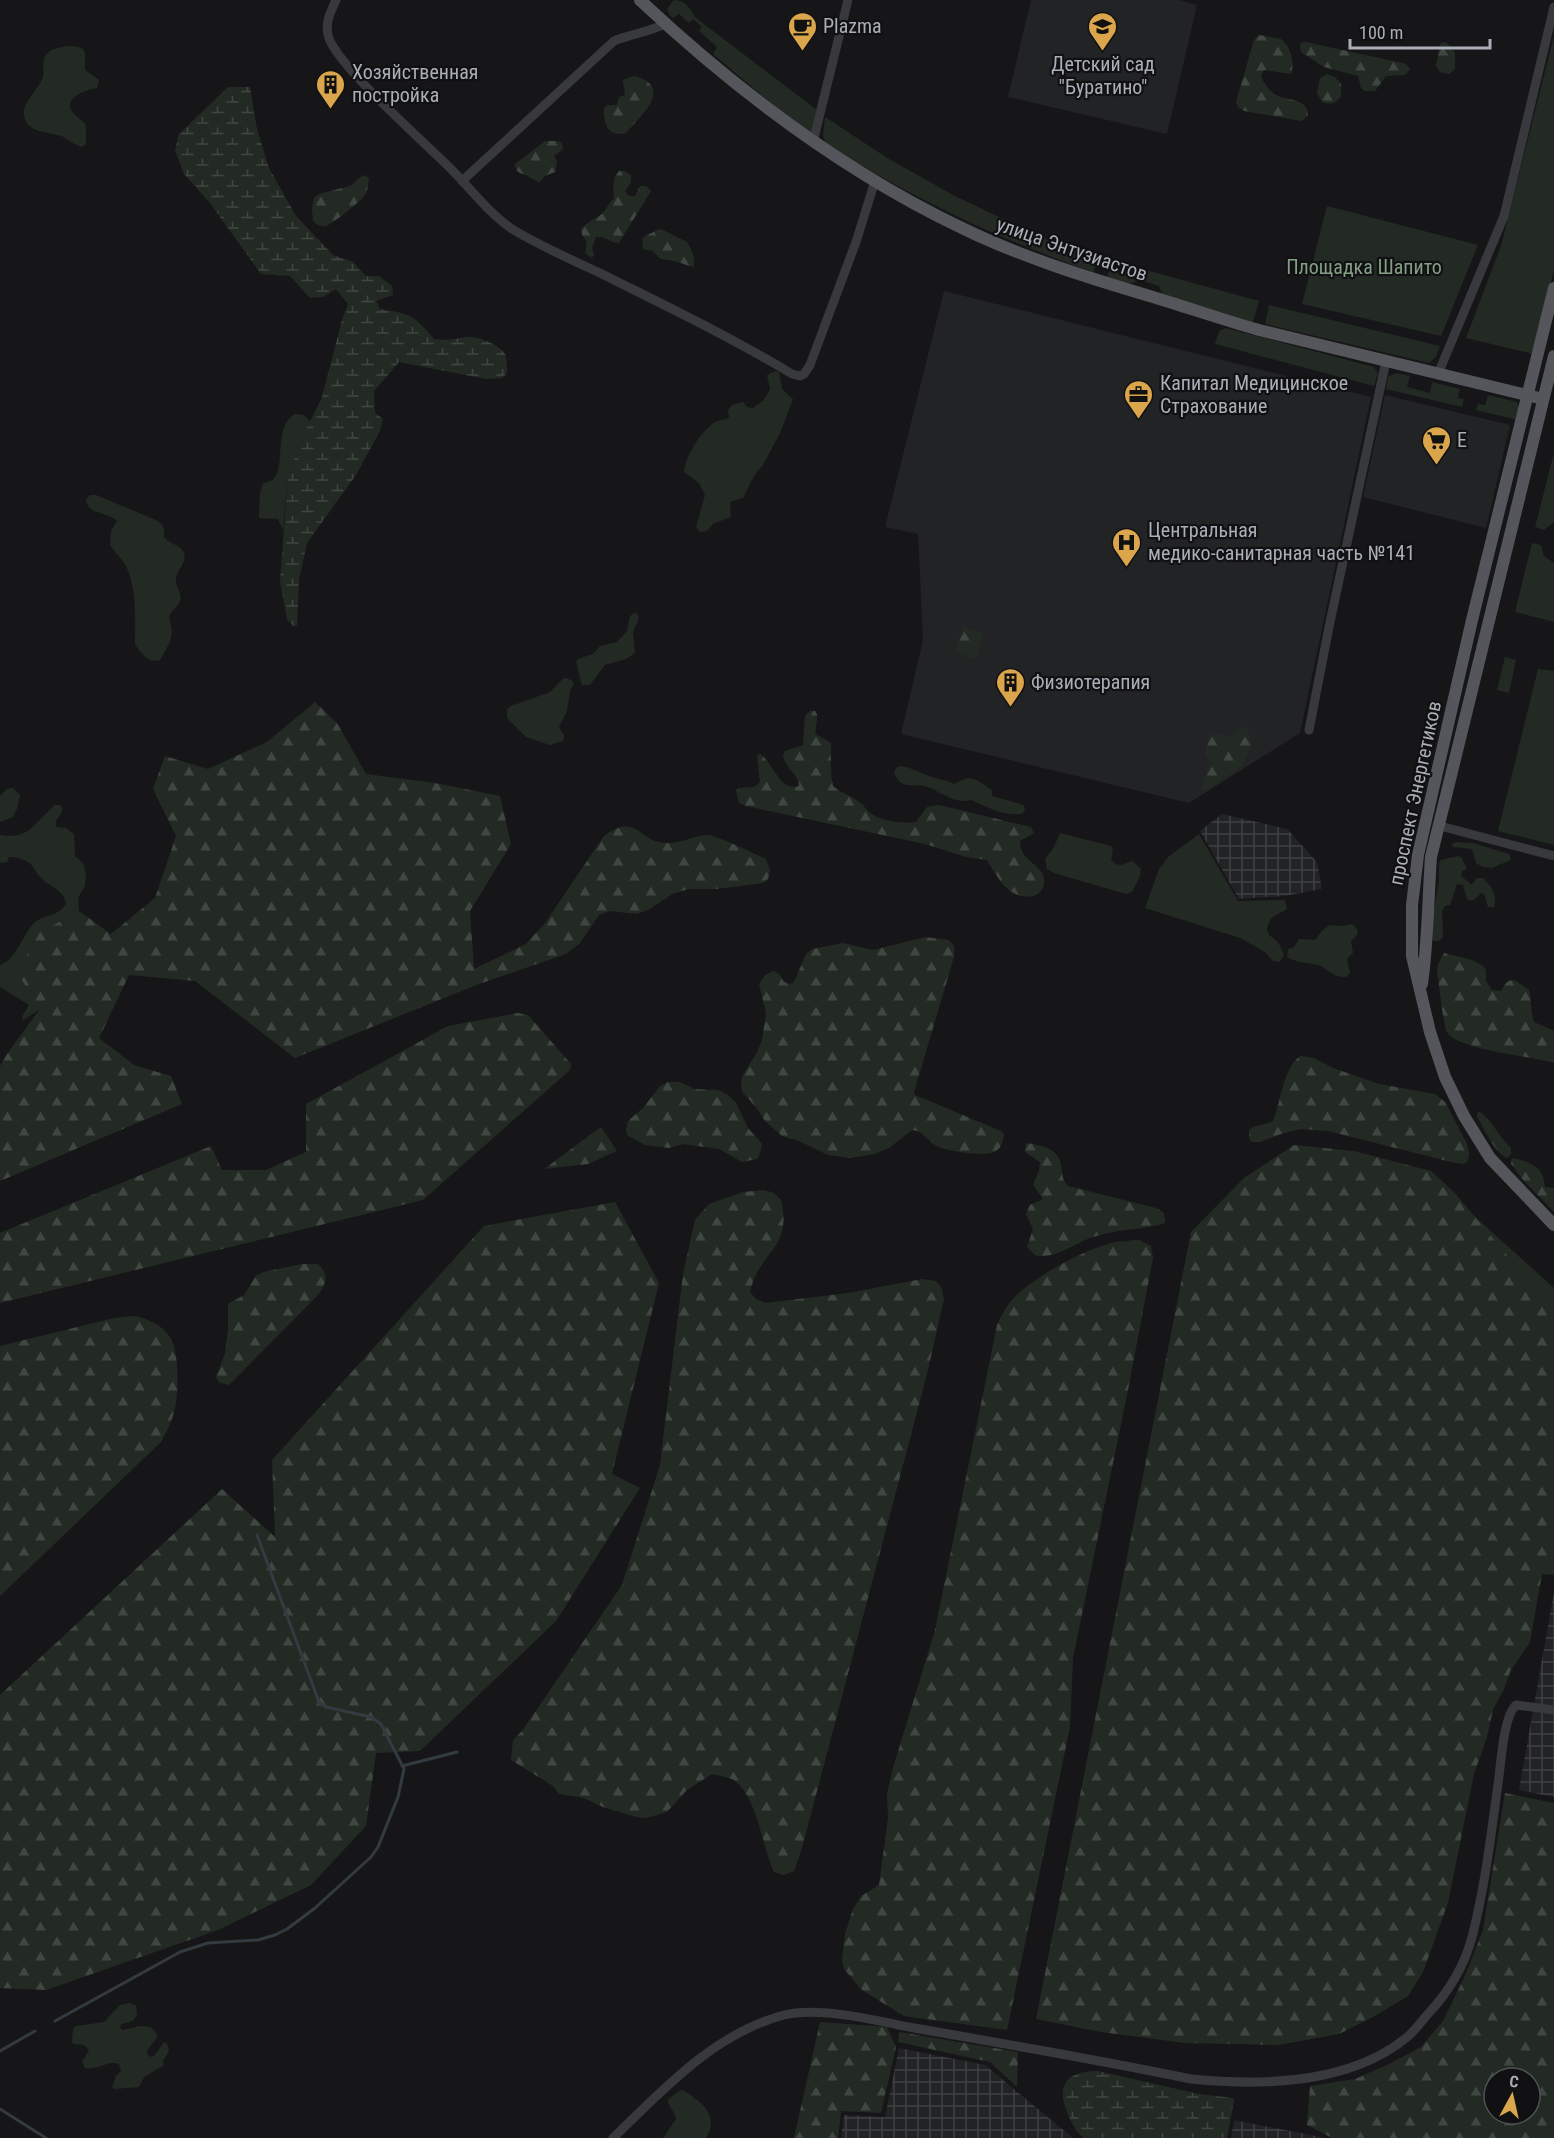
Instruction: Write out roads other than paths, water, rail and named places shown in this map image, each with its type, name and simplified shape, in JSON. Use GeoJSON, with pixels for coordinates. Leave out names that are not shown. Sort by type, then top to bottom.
{"type":"FeatureCollection","features":[{"type":"Feature","properties":{"kind":"main road","name":"улица Энтузиастов"},"geometry":{"type":"LineString","coordinates":[[640,0],[665,24],[785,123],[875,181],[962,229],[1005,248],[1100,281],[1257,329],[1549,401]]}},
{"type":"Feature","properties":{"kind":"main road","name":"проспект Энергетиков"},"geometry":{"type":"LineString","coordinates":[[1421,991],[1412,956],[1412,905],[1418,855],[1472,620],[1554,288]]}},
{"type":"Feature","properties":{"kind":"main road","name":"проспект Энергетиков"},"geometry":{"type":"LineString","coordinates":[[1421,991],[1426,959],[1431,857],[1489,622],[1549,401],[1554,356]]}},
{"type":"Feature","properties":{"kind":"main road"},"geometry":{"type":"LineString","coordinates":[[1472,620],[1489,622]]}},
{"type":"Feature","properties":{"kind":"main road"},"geometry":{"type":"LineString","coordinates":[[1457,684],[1473,688]]}},
{"type":"Feature","properties":{"kind":"main road"},"geometry":{"type":"LineString","coordinates":[[1446,734],[1461,738]]}},
{"type":"Feature","properties":{"kind":"main road"},"geometry":{"type":"LineString","coordinates":[[1418,855],[1431,857]]}},
{"type":"Feature","properties":{"kind":"main road"},"geometry":{"type":"LineString","coordinates":[[1421,991],[1430,1032],[1445,1077],[1464,1116],[1490,1158],[1554,1225]]}},
{"type":"Feature","properties":{"kind":"street"},"geometry":{"type":"LineString","coordinates":[[336,0],[328,16],[327,27],[333,47],[357,76],[499,219],[514,230],[708,326],[792,374],[800,376],[810,365],[856,242],[875,181]]}},
{"type":"Feature","properties":{"kind":"street"},"geometry":{"type":"LineString","coordinates":[[813,142],[848,0]]}},
{"type":"Feature","properties":{"kind":"street"},"geometry":{"type":"LineString","coordinates":[[1438,374],[1504,216],[1554,7]]}},
{"type":"Feature","properties":{"kind":"street"},"geometry":{"type":"LineString","coordinates":[[462,181],[614,41],[631,34],[651,31],[665,24]]}},
{"type":"Feature","properties":{"kind":"street"},"geometry":{"type":"LineString","coordinates":[[1309,730],[1386,361]]}},
{"type":"Feature","properties":{"kind":"street"},"geometry":{"type":"LineString","coordinates":[[1440,826],[1554,856]]}},
{"type":"Feature","properties":{"kind":"street"},"geometry":{"type":"LineString","coordinates":[[613,2138],[698,2058],[738,2033],[786,2015],[809,2012],[880,2022],[1218,2082],[1311,2079],[1370,2060],[1407,2038],[1440,2001],[1453,1983],[1472,1938],[1489,1845],[1505,1735],[1512,1709],[1516,1705],[1523,1705],[1554,1710]]}},
{"type":"Feature","properties":{"kind":"waterway"},"geometry":{"type":"LineString","coordinates":[[55,2021],[180,1952],[208,1943],[258,1940],[287,1929],[315,1908],[371,1857],[378,1847],[398,1797],[404,1769],[381,1724],[371,1717],[326,1707],[319,1702],[257,1535]]}},
{"type":"Feature","properties":{"kind":"waterway"},"geometry":{"type":"LineString","coordinates":[[402,1766],[457,1752]]}},
{"type":"Feature","properties":{"kind":"waterway"},"geometry":{"type":"LineString","coordinates":[[0,2051],[35,2031]]}},
{"type":"Feature","properties":{"kind":"waterway"},"geometry":{"type":"LineString","coordinates":[[0,2109],[46,2138]]}},
{"type":"Feature","properties":{"kind":"place","name":"Plazma"},"geometry":{"type":"Point","coordinates":[802,52]}},
{"type":"Feature","properties":{"kind":"place","name":"Детский сад \"Буратино\""},"geometry":{"type":"Point","coordinates":[1103,52]}},
{"type":"Feature","properties":{"kind":"place","name":"Хозяйственная постройка"},"geometry":{"type":"Point","coordinates":[331,110]}},
{"type":"Feature","properties":{"kind":"place","name":"Капитал Медицинское Страхование"},"geometry":{"type":"Point","coordinates":[1139,420]}},
{"type":"Feature","properties":{"kind":"place","name":"Е"},"geometry":{"type":"Point","coordinates":[1436,466]}},
{"type":"Feature","properties":{"kind":"place","name":"Центральная медико-санитарная часть №141"},"geometry":{"type":"Point","coordinates":[1127,568]}},
{"type":"Feature","properties":{"kind":"place","name":"Физиотерапия"},"geometry":{"type":"Point","coordinates":[1010,708]}},
{"type":"Feature","properties":{"kind":"park label","name":"Площадка Шапито"},"geometry":{"type":"Point","coordinates":[1364,267]}}]}
